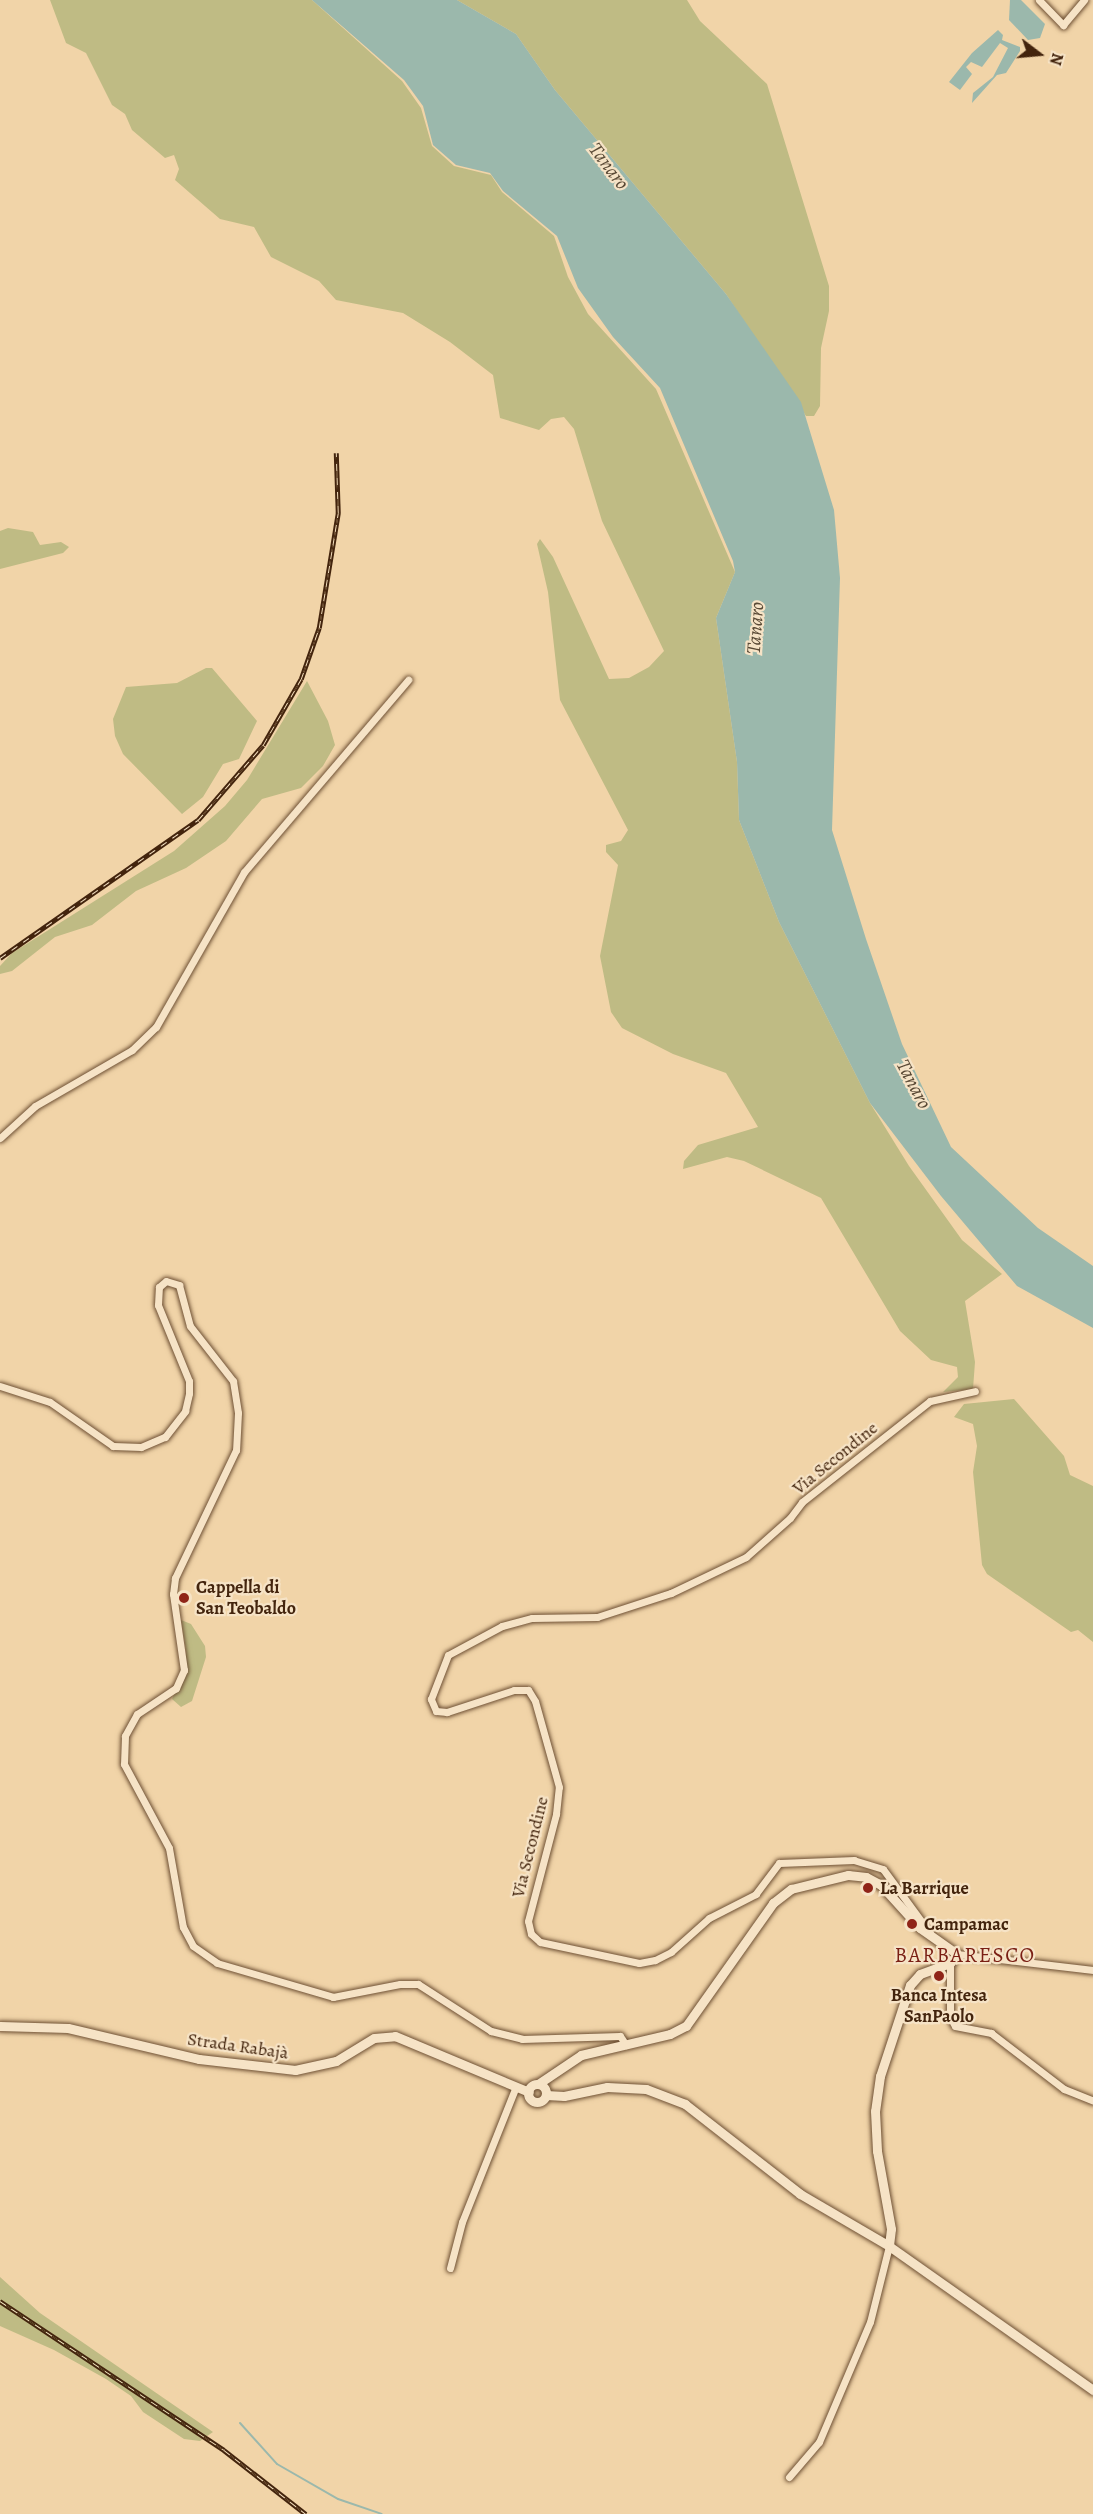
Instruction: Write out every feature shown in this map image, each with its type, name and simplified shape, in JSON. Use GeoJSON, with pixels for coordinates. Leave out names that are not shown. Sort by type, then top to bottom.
{"type":"FeatureCollection","features":[{"type":"Feature","properties":{"kind":"street"},"geometry":{"type":"LineString","coordinates":[[1039,0],[1063,25],[1084,0]]}},
{"type":"Feature","properties":{"kind":"street"},"geometry":{"type":"LineString","coordinates":[[0,1138],[35,1106],[132,1050],[156,1027],[244,872],[408,680]]}},
{"type":"Feature","properties":{"kind":"street"},"geometry":{"type":"LineString","coordinates":[[0,1386],[50,1402],[113,1446],[141,1447],[165,1437],[185,1411],[189,1393],[189,1381],[158,1305],[159,1287],[166,1281],[179,1285],[190,1326],[233,1381],[238,1413],[236,1450],[230,1469],[175,1578],[173,1594],[184,1670],[176,1688],[137,1714],[125,1736],[124,1764],[169,1848],[183,1927],[193,1946],[217,1963],[333,1997],[400,1983],[418,1984],[491,2031],[522,2039],[621,2036],[626,2045]]}},
{"type":"Feature","properties":{"kind":"street","name":"Via Secondine"},"geometry":{"type":"LineString","coordinates":[[934,1940],[883,1869],[854,1860],[778,1863],[756,1894],[709,1918],[671,1952],[655,1960],[639,1963],[540,1942],[531,1934],[528,1921],[556,1814],[559,1786],[535,1701],[528,1690],[514,1690],[447,1712],[436,1711],[431,1699],[448,1655],[502,1626],[532,1618],[597,1617],[671,1593],[746,1557],[790,1518],[802,1502],[930,1401],[975,1391]]}},
{"type":"Feature","properties":{"kind":"street"},"geometry":{"type":"LineString","coordinates":[[543,2088],[551,2075],[581,2055],[626,2045],[686,2026],[773,1904],[791,1889],[848,1875],[866,1878],[881,1885],[934,1940],[957,1954],[1093,1970]]}},
{"type":"Feature","properties":{"kind":"street"},"geometry":{"type":"LineString","coordinates":[[789,2477],[819,2442],[870,2322],[889,2246],[891,2229],[877,2151],[875,2111],[880,2076],[910,1985],[920,1974],[950,1963],[957,1954]]}},
{"type":"Feature","properties":{"kind":"street"},"geometry":{"type":"LineString","coordinates":[[950,1963],[950,2017],[955,2026],[991,2033],[1064,2089],[1093,2101]]}},
{"type":"Feature","properties":{"kind":"street","name":"Strada Rabajà"},"geometry":{"type":"LineString","coordinates":[[0,2026],[68,2028],[199,2059],[295,2070],[336,2061],[374,2038],[394,2036],[515,2089],[529,2092],[535,2102],[543,2088]]}},
{"type":"Feature","properties":{"kind":"street"},"geometry":{"type":"LineString","coordinates":[[529,2092],[543,2088],[564,2096],[607,2087],[646,2089],[685,2104],[800,2194],[889,2246],[1093,2390]]}},
{"type":"Feature","properties":{"kind":"street"},"geometry":{"type":"LineString","coordinates":[[450,2268],[462,2222],[515,2089]]}},
{"type":"Feature","properties":{"kind":"shaded area"},"geometry":{"type":"Polygon","coordinates":[[[50,0],[312,0],[402,81],[421,108],[432,146],[454,166],[491,175],[502,192],[554,236],[568,277],[588,314],[656,389],[735,572],[716,618],[737,762],[739,820],[779,922],[870,1103],[909,1166],[962,1240],[1002,1274],[965,1301],[975,1362],[973,1389],[943,1392],[958,1377],[957,1367],[931,1360],[900,1331],[821,1198],[744,1161],[727,1157],[683,1169],[684,1161],[698,1145],[758,1127],[726,1073],[673,1054],[622,1028],[611,1012],[600,956],[618,865],[606,852],[606,845],[621,841],[628,830],[560,700],[548,592],[537,544],[540,539],[553,557],[609,679],[629,678],[649,667],[664,651],[602,521],[574,429],[564,417],[551,419],[539,430],[500,418],[493,375],[450,342],[403,313],[336,300],[319,281],[271,257],[254,227],[220,219],[175,180],[179,169],[174,155],[165,158],[132,130],[125,114],[112,105],[86,53],[66,43],[50,0]]]}},
{"type":"Feature","properties":{"kind":"shaded area"},"geometry":{"type":"Polygon","coordinates":[[[457,0],[687,0],[700,21],[767,84],[829,286],[829,311],[821,348],[820,406],[814,416],[806,416],[726,294],[555,90],[516,34],[457,0]]]}},
{"type":"Feature","properties":{"kind":"shaded area"},"geometry":{"type":"Polygon","coordinates":[[[8,528],[33,532],[40,545],[61,542],[69,547],[63,553],[0,569],[0,531],[8,528]]]}},
{"type":"Feature","properties":{"kind":"shaded area"},"geometry":{"type":"Polygon","coordinates":[[[206,668],[212,668],[257,721],[239,759],[223,764],[203,797],[182,814],[123,754],[115,736],[113,719],[126,687],[177,683],[206,668]]]}},
{"type":"Feature","properties":{"kind":"shaded area"},"geometry":{"type":"Polygon","coordinates":[[[307,681],[328,721],[335,745],[323,766],[301,788],[262,799],[226,841],[186,868],[136,891],[92,925],[55,937],[12,971],[0,974],[0,966],[12,953],[174,851],[225,806],[247,780],[307,681]]]}},
{"type":"Feature","properties":{"kind":"shaded area"},"geometry":{"type":"Polygon","coordinates":[[[1014,1399],[1064,1456],[1070,1475],[1093,1486],[1093,1642],[1078,1630],[1071,1632],[987,1574],[982,1565],[973,1472],[977,1446],[973,1424],[954,1417],[964,1404],[1014,1399]]]}},
{"type":"Feature","properties":{"kind":"shaded area"},"geometry":{"type":"Polygon","coordinates":[[[181,1620],[191,1624],[205,1646],[206,1657],[192,1701],[181,1707],[172,1699],[185,1673],[186,1650],[181,1620]]]}},
{"type":"Feature","properties":{"kind":"shaded area"},"geometry":{"type":"Polygon","coordinates":[[[0,2277],[40,2313],[213,2432],[200,2441],[184,2439],[143,2412],[131,2396],[106,2379],[54,2350],[0,2326],[0,2277]]]}},
{"type":"Feature","properties":{"kind":"water","name":"Tanaro"},"geometry":{"type":"Polygon","coordinates":[[[312,0],[457,0],[516,34],[555,90],[726,294],[801,402],[834,510],[840,578],[832,830],[866,939],[902,1044],[951,1147],[1038,1228],[1093,1266],[1093,1328],[1017,1286],[941,1196],[870,1103],[779,922],[739,820],[737,762],[716,618],[735,572],[733,561],[660,388],[613,337],[578,288],[557,236],[503,191],[490,173],[456,165],[433,145],[423,106],[404,80],[312,0]]]}},
{"type":"Feature","properties":{"kind":"water"},"geometry":{"type":"Polygon","coordinates":[[[1010,0],[1021,0],[1045,24],[1040,38],[1028,40],[1009,20],[1010,0]]]}},
{"type":"Feature","properties":{"kind":"water"},"geometry":{"type":"Polygon","coordinates":[[[998,30],[1003,35],[1002,40],[1020,47],[1020,51],[1006,73],[997,75],[972,103],[973,93],[993,77],[1008,48],[1000,43],[982,67],[971,62],[966,67],[972,74],[960,90],[949,82],[972,53],[998,30]]]}},
{"type":"Feature","properties":{"kind":"waterway"},"geometry":{"type":"LineString","coordinates":[[240,2423],[277,2464],[338,2499],[382,2514]]}},
{"type":"Feature","properties":{"kind":"railway"},"geometry":{"type":"LineString","coordinates":[[0,958],[198,820],[263,745],[301,679],[319,628],[338,513],[336,453]]}},
{"type":"Feature","properties":{"kind":"railway"},"geometry":{"type":"LineString","coordinates":[[0,2301],[224,2450],[306,2514]]}},
{"type":"Feature","properties":{"kind":"place","name":"Cappella di San Teobaldo"},"geometry":{"type":"Point","coordinates":[184,1598]}},
{"type":"Feature","properties":{"kind":"place","name":"La Barrique"},"geometry":{"type":"Point","coordinates":[868,1888]}},
{"type":"Feature","properties":{"kind":"place","name":"Campamac"},"geometry":{"type":"Point","coordinates":[912,1924]}},
{"type":"Feature","properties":{"kind":"place","name":"Banca Intesa SanPaolo"},"geometry":{"type":"Point","coordinates":[939,1976]}},
{"type":"Feature","properties":{"kind":"district","name":"BARBARESCO"},"geometry":{"type":"Point","coordinates":[965,1955]}}]}
